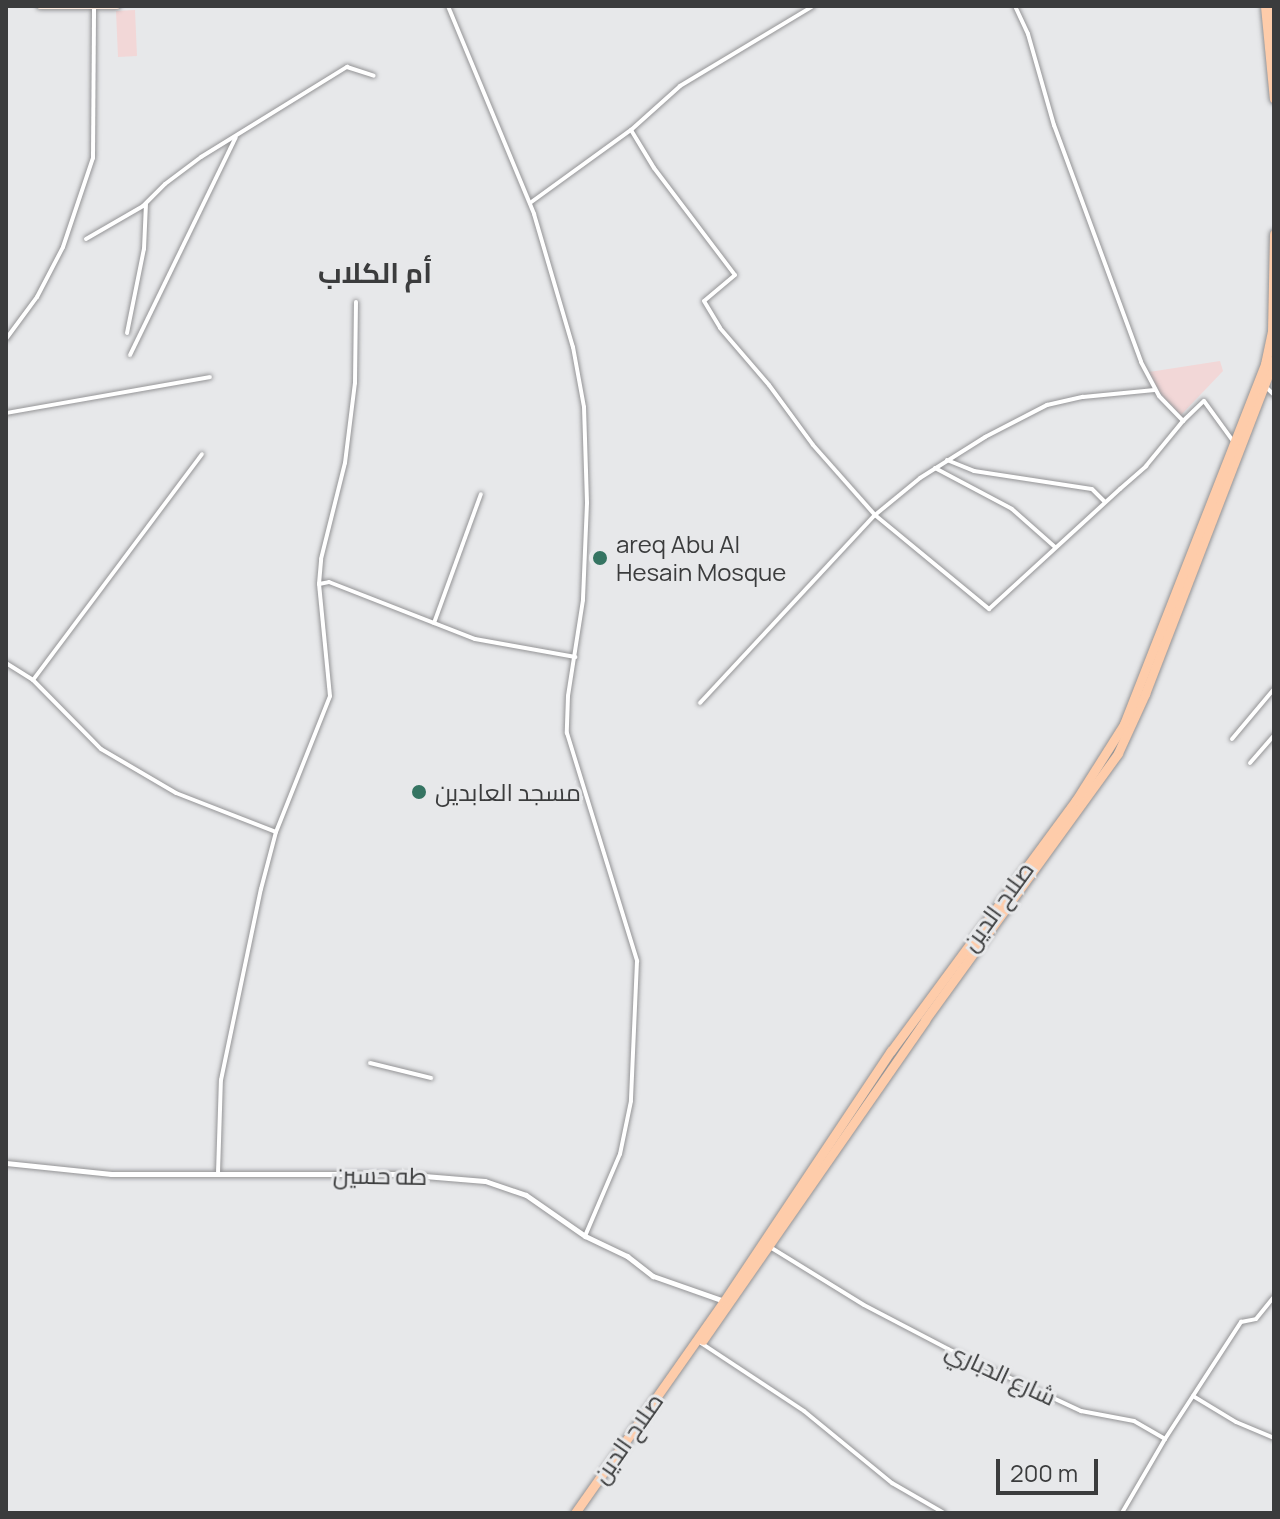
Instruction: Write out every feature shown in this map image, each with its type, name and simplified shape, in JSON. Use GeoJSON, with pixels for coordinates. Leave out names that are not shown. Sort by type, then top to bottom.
{"type":"FeatureCollection","features":[{"type":"Feature","properties":{"kind":"highway"},"geometry":{"type":"LineString","coordinates":[[1265,6],[1274,99]]}},
{"type":"Feature","properties":{"kind":"highway"},"geometry":{"type":"LineString","coordinates":[[1272,6],[1274,27]]}},
{"type":"Feature","properties":{"kind":"highway","name":"صلاح الدين"},"geometry":{"type":"LineString","coordinates":[[581,1513],[724,1301],[1118,753],[1137,713],[1265,364],[1272,331],[1274,234]]}},
{"type":"Feature","properties":{"kind":"highway","name":"صلاح الدين"},"geometry":{"type":"LineString","coordinates":[[1191,564],[1274,359]]}},
{"type":"Feature","properties":{"kind":"highway","name":"صلاح الدين"},"geometry":{"type":"LineString","coordinates":[[575,1513],[770,1247],[820,1167]]}},
{"type":"Feature","properties":{"kind":"main road"},"geometry":{"type":"LineString","coordinates":[[40,6],[117,6]]}},
{"type":"Feature","properties":{"kind":"street"},"geometry":{"type":"LineString","coordinates":[[6,339],[37,297],[63,247],[93,158],[94,6]]}},
{"type":"Feature","properties":{"kind":"street"},"geometry":{"type":"LineString","coordinates":[[448,6],[530,203],[573,347],[584,407],[587,503],[583,600],[568,696],[567,733],[637,961],[631,1101],[620,1154],[585,1236]]}},
{"type":"Feature","properties":{"kind":"street"},"geometry":{"type":"LineString","coordinates":[[530,203],[631,130],[680,86],[813,6]]}},
{"type":"Feature","properties":{"kind":"street"},"geometry":{"type":"LineString","coordinates":[[1015,6],[1036,58],[1061,146],[1141,362],[1155,390],[1183,421]]}},
{"type":"Feature","properties":{"kind":"street"},"geometry":{"type":"LineString","coordinates":[[86,239],[146,204],[165,184],[347,67],[374,76]]}},
{"type":"Feature","properties":{"kind":"street"},"geometry":{"type":"LineString","coordinates":[[631,130],[654,168],[735,275],[704,301],[720,328],[769,385],[813,445],[875,515],[989,609],[1146,466],[1204,401],[1233,441]]}},
{"type":"Feature","properties":{"kind":"street"},"geometry":{"type":"LineString","coordinates":[[130,355],[236,137]]}},
{"type":"Feature","properties":{"kind":"street"},"geometry":{"type":"LineString","coordinates":[[127,333],[144,249],[146,204]]}},
{"type":"Feature","properties":{"kind":"street"},"geometry":{"type":"LineString","coordinates":[[218,1173],[221,1080],[276,832],[330,696],[319,584],[321,559],[345,463],[355,383],[356,302]]}},
{"type":"Feature","properties":{"kind":"street"},"geometry":{"type":"LineString","coordinates":[[6,413],[210,377]]}},
{"type":"Feature","properties":{"kind":"street"},"geometry":{"type":"LineString","coordinates":[[1265,386],[1274,395]]}},
{"type":"Feature","properties":{"kind":"street"},"geometry":{"type":"LineString","coordinates":[[700,703],[875,515],[935,468],[1047,405],[1083,397],[1155,390]]}},
{"type":"Feature","properties":{"kind":"street"},"geometry":{"type":"LineString","coordinates":[[33,680],[202,454]]}},
{"type":"Feature","properties":{"kind":"street"},"geometry":{"type":"LineString","coordinates":[[947,460],[974,471],[1092,489],[1105,502]]}},
{"type":"Feature","properties":{"kind":"street"},"geometry":{"type":"LineString","coordinates":[[935,468],[1012,509],[1055,547]]}},
{"type":"Feature","properties":{"kind":"street"},"geometry":{"type":"LineString","coordinates":[[434,624],[481,494]]}},
{"type":"Feature","properties":{"kind":"street"},"geometry":{"type":"LineString","coordinates":[[319,584],[329,582],[475,639],[575,657]]}},
{"type":"Feature","properties":{"kind":"street"},"geometry":{"type":"LineString","coordinates":[[6,663],[33,680],[101,749],[176,793],[276,832]]}},
{"type":"Feature","properties":{"kind":"street"},"geometry":{"type":"LineString","coordinates":[[1232,739],[1274,689]]}},
{"type":"Feature","properties":{"kind":"street"},"geometry":{"type":"LineString","coordinates":[[1250,763],[1274,735]]}},
{"type":"Feature","properties":{"kind":"street"},"geometry":{"type":"LineString","coordinates":[[370,1063],[431,1078]]}},
{"type":"Feature","properties":{"kind":"street","name":"طه حسين"},"geometry":{"type":"LineString","coordinates":[[6,1163],[111,1174],[400,1174],[485,1181],[526,1195],[585,1236],[627,1256],[653,1276],[724,1301]]}},
{"type":"Feature","properties":{"kind":"street","name":"شارع الدباري"},"geometry":{"type":"LineString","coordinates":[[770,1247],[853,1299],[948,1349],[1086,1413],[1134,1421],[1165,1439]]}},
{"type":"Feature","properties":{"kind":"street"},"geometry":{"type":"LineString","coordinates":[[1122,1513],[1165,1439],[1241,1322],[1256,1319],[1274,1297]]}},
{"type":"Feature","properties":{"kind":"street"},"geometry":{"type":"LineString","coordinates":[[701,1343],[804,1411],[892,1483],[944,1513]]}},
{"type":"Feature","properties":{"kind":"street"},"geometry":{"type":"LineString","coordinates":[[1193,1396],[1228,1418],[1274,1438]]}},
{"type":"Feature","properties":{"kind":"shaded area"},"geometry":{"type":"Polygon","coordinates":[[[135,10],[137,56],[118,57],[116,11],[135,10]]]}},
{"type":"Feature","properties":{"kind":"shaded area"},"geometry":{"type":"Polygon","coordinates":[[[1220,361],[1223,371],[1181,415],[1161,394],[1149,372],[1220,361]]]}},
{"type":"Feature","properties":{"kind":"place","name":"areq Abu Al Hesain Mosque"},"geometry":{"type":"Point","coordinates":[600,558]}},
{"type":"Feature","properties":{"kind":"place","name":"مسجد العابدين"},"geometry":{"type":"Point","coordinates":[419,792]}},
{"type":"Feature","properties":{"kind":"district","name":"أم الكلاب"},"geometry":{"type":"Point","coordinates":[375,272]}}]}
